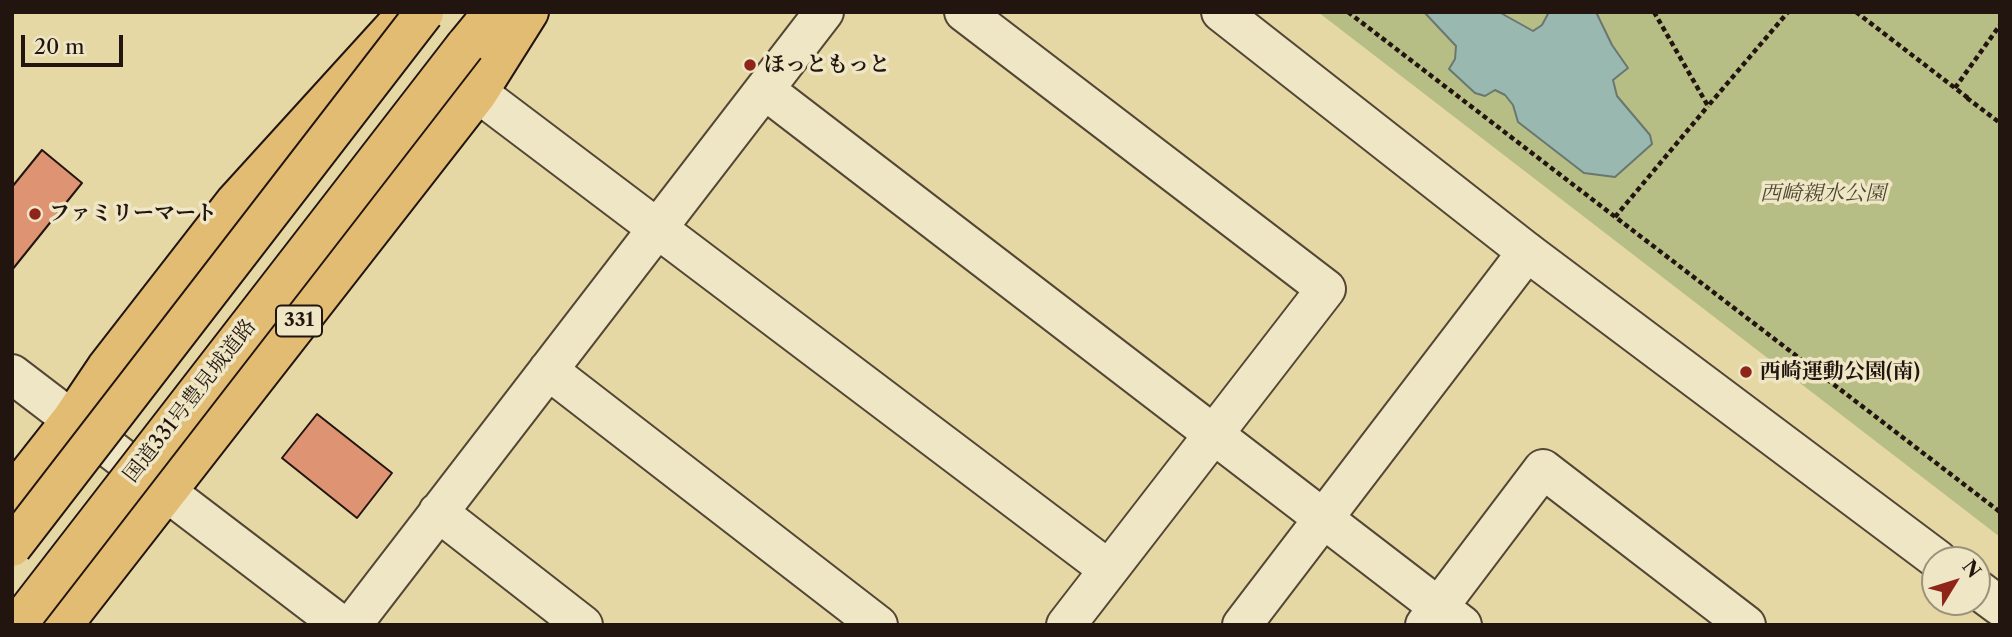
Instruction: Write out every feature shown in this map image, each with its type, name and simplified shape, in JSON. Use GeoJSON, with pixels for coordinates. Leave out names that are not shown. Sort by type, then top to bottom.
{"type":"FeatureCollection","features":[{"type":"Feature","properties":{"kind":"highway"},"geometry":{"type":"LineString","coordinates":[[12,495],[71,420],[106,368],[235,202],[409,12]]}},
{"type":"Feature","properties":{"kind":"highway"},"geometry":{"type":"LineString","coordinates":[[12,547],[424,12]]}},
{"type":"Feature","properties":{"kind":"highway","name":"国道331号豊見城道路"},"geometry":{"type":"LineString","coordinates":[[17,625],[493,12]]}},
{"type":"Feature","properties":{"kind":"highway","name":"331"},"geometry":{"type":"LineString","coordinates":[[63,625],[478,93],[529,12]]}},
{"type":"Feature","properties":{"kind":"street"},"geometry":{"type":"LineString","coordinates":[[352,625],[824,12]]}},
{"type":"Feature","properties":{"kind":"street"},"geometry":{"type":"LineString","coordinates":[[964,12],[1326,289],[1066,625]]}},
{"type":"Feature","properties":{"kind":"street"},"geometry":{"type":"LineString","coordinates":[[1221,12],[1527,252],[1921,547]]}},
{"type":"Feature","properties":{"kind":"street"},"geometry":{"type":"LineString","coordinates":[[765,90],[1323,518],[1442,619],[1543,469],[1746,625]]}},
{"type":"Feature","properties":{"kind":"street"},"geometry":{"type":"LineString","coordinates":[[478,93],[1108,569]]}},
{"type":"Feature","properties":{"kind":"street"},"geometry":{"type":"LineString","coordinates":[[1242,625],[1527,252]]}},
{"type":"Feature","properties":{"kind":"street"},"geometry":{"type":"LineString","coordinates":[[548,370],[878,625]]}},
{"type":"Feature","properties":{"kind":"street"},"geometry":{"type":"LineString","coordinates":[[12,374],[341,625]]}},
{"type":"Feature","properties":{"kind":"street"},"geometry":{"type":"LineString","coordinates":[[438,512],[583,625]]}},
{"type":"Feature","properties":{"kind":"path"},"geometry":{"type":"LineString","coordinates":[[1348,12],[2000,512]]}},
{"type":"Feature","properties":{"kind":"path"},"geometry":{"type":"LineString","coordinates":[[1654,12],[1707,106]]}},
{"type":"Feature","properties":{"kind":"path"},"geometry":{"type":"LineString","coordinates":[[1615,217],[1788,12]]}},
{"type":"Feature","properties":{"kind":"path"},"geometry":{"type":"LineString","coordinates":[[1856,12],[2000,122]]}},
{"type":"Feature","properties":{"kind":"path"},"geometry":{"type":"LineString","coordinates":[[1968,98],[1954,87],[2000,26]]}},
{"type":"Feature","properties":{"kind":"green space","name":"西崎親水公園"},"geometry":{"type":"Polygon","coordinates":[[[1318,12],[2000,12],[2000,537],[1318,12]]]}},
{"type":"Feature","properties":{"kind":"water"},"geometry":{"type":"Polygon","coordinates":[[[1424,12],[1499,12],[1533,31],[1542,25],[1549,12],[1596,12],[1612,45],[1628,68],[1613,80],[1617,96],[1650,135],[1652,144],[1615,177],[1584,173],[1518,122],[1513,105],[1505,95],[1495,90],[1485,96],[1475,93],[1449,69],[1455,59],[1456,46],[1424,12]]]}},
{"type":"Feature","properties":{"kind":"building","name":"ファミリーマート"},"geometry":{"type":"Polygon","coordinates":[[[42,150],[82,183],[12,270],[12,187],[42,150]]]}},
{"type":"Feature","properties":{"kind":"building"},"geometry":{"type":"Polygon","coordinates":[[[317,414],[392,473],[357,518],[282,458],[317,414]]]}},
{"type":"Feature","properties":{"kind":"place","name":"ほっともっと"},"geometry":{"type":"Point","coordinates":[750,65]}},
{"type":"Feature","properties":{"kind":"place","name":"ファミリーマート"},"geometry":{"type":"Point","coordinates":[35,214]}},
{"type":"Feature","properties":{"kind":"place","name":"西崎運動公園(南)"},"geometry":{"type":"Point","coordinates":[1746,372]}}]}
